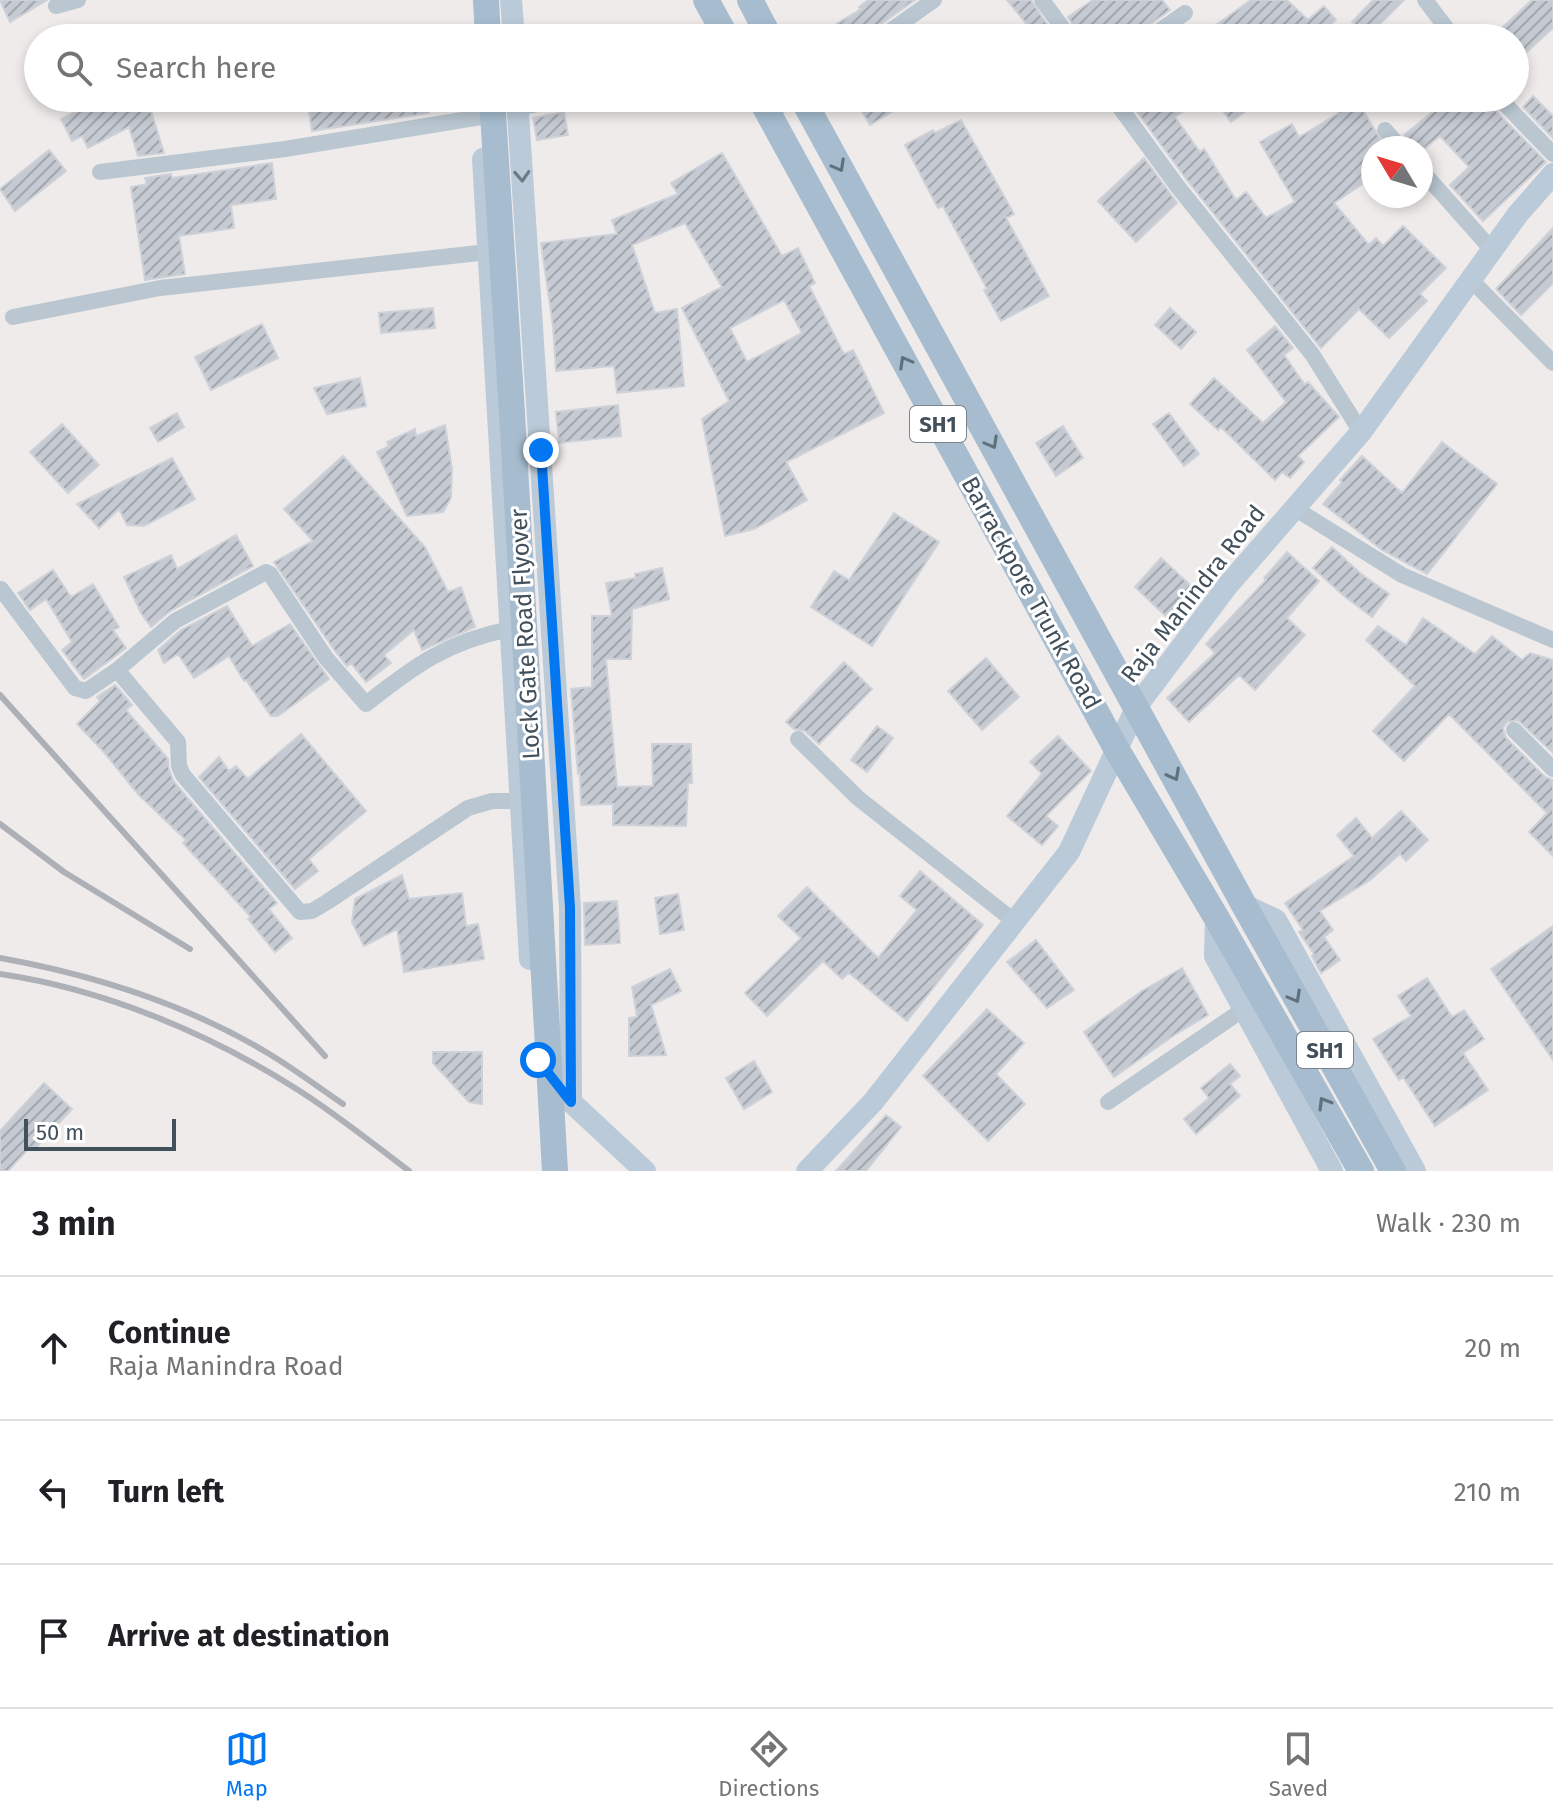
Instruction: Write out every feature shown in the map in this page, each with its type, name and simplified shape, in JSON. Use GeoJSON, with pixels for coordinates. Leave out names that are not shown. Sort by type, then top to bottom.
{"type":"FeatureCollection","features":[{"type":"Feature","properties":{"kind":"main road"},"geometry":{"type":"LineString","coordinates":[[486,0],[487,24]]}},
{"type":"Feature","properties":{"kind":"main road"},"geometry":{"type":"LineString","coordinates":[[706,0],[719,24]]}},
{"type":"Feature","properties":{"kind":"main road"},"geometry":{"type":"LineString","coordinates":[[750,0],[763,24]]}},
{"type":"Feature","properties":{"kind":"main road","name":"Lock Gate Road Flyover"},"geometry":{"type":"LineString","coordinates":[[485,112],[555,1171]]}},
{"type":"Feature","properties":{"kind":"main road","name":"Barrackpore Trunk Road"},"geometry":{"type":"LineString","coordinates":[[768,112],[1117,750],[1361,1171]]}},
{"type":"Feature","properties":{"kind":"main road","name":"Barrackpore Trunk Road"},"geometry":{"type":"LineString","coordinates":[[810,112],[1244,905]]}},
{"type":"Feature","properties":{"kind":"main road","name":"SH1"},"geometry":{"type":"LineString","coordinates":[[1244,905],[1393,1171]]}},
{"type":"Feature","properties":{"kind":"street"},"geometry":{"type":"LineString","coordinates":[[56,6],[78,0]]}},
{"type":"Feature","properties":{"kind":"street"},"geometry":{"type":"LineString","coordinates":[[473,0],[475,24]]}},
{"type":"Feature","properties":{"kind":"street"},"geometry":{"type":"LineString","coordinates":[[511,0],[513,24]]}},
{"type":"Feature","properties":{"kind":"street"},"geometry":{"type":"LineString","coordinates":[[900,24],[934,0]]}},
{"type":"Feature","properties":{"kind":"street"},"geometry":{"type":"LineString","coordinates":[[1042,0],[1060,24]]}},
{"type":"Feature","properties":{"kind":"street"},"geometry":{"type":"LineString","coordinates":[[1425,0],[1443,24]]}},
{"type":"Feature","properties":{"kind":"street"},"geometry":{"type":"LineString","coordinates":[[1169,24],[1185,13]]}},
{"type":"Feature","properties":{"kind":"street"},"geometry":{"type":"LineString","coordinates":[[100,172],[285,149],[449,112]]}},
{"type":"Feature","properties":{"kind":"street"},"geometry":{"type":"LineString","coordinates":[[484,112],[488,252],[538,1060],[571,1102],[645,1171]]}},
{"type":"Feature","properties":{"kind":"street"},"geometry":{"type":"LineString","coordinates":[[519,112],[570,908],[571,1102]]}},
{"type":"Feature","properties":{"kind":"street"},"geometry":{"type":"LineString","coordinates":[[1123,112],[1178,187],[1312,354],[1361,432]]}},
{"type":"Feature","properties":{"kind":"street"},"geometry":{"type":"LineString","coordinates":[[1512,112],[1553,154]]}},
{"type":"Feature","properties":{"kind":"street"},"geometry":{"type":"LineString","coordinates":[[1385,130],[1390,136]]}},
{"type":"Feature","properties":{"kind":"street","name":"Raja Manindra Road"},"geometry":{"type":"LineString","coordinates":[[808,1171],[873,1102],[1069,852],[1137,706],[1228,585],[1361,432],[1518,214],[1553,174]]}},
{"type":"Feature","properties":{"kind":"street"},"geometry":{"type":"LineString","coordinates":[[1433,184],[1492,250]]}},
{"type":"Feature","properties":{"kind":"street"},"geometry":{"type":"LineString","coordinates":[[13,317],[160,288],[488,252]]}},
{"type":"Feature","properties":{"kind":"street"},"geometry":{"type":"LineString","coordinates":[[1471,280],[1553,363]]}},
{"type":"Feature","properties":{"kind":"street"},"geometry":{"type":"LineString","coordinates":[[1294,508],[1402,575],[1553,640]]}},
{"type":"Feature","properties":{"kind":"street"},"geometry":{"type":"LineString","coordinates":[[1,589],[75,688],[86,691],[117,670],[175,621],[266,572],[326,658],[366,704],[406,673],[460,642],[510,629]]}},
{"type":"Feature","properties":{"kind":"street"},"geometry":{"type":"LineString","coordinates":[[117,670],[178,742],[179,766],[183,775],[300,912],[312,911],[327,902],[468,808],[492,801],[520,801]]}},
{"type":"Feature","properties":{"kind":"street"},"geometry":{"type":"LineString","coordinates":[[1514,730],[1553,769]]}},
{"type":"Feature","properties":{"kind":"street"},"geometry":{"type":"LineString","coordinates":[[798,739],[858,798],[1014,921]]}},
{"type":"Feature","properties":{"kind":"street"},"geometry":{"type":"LineString","coordinates":[[1244,905],[1276,920],[1415,1171]]}},
{"type":"Feature","properties":{"kind":"street"},"geometry":{"type":"LineString","coordinates":[[1216,917],[1215,956],[1332,1171]]}},
{"type":"Feature","properties":{"kind":"street"},"geometry":{"type":"LineString","coordinates":[[1108,1102],[1244,1009]]}},
{"type":"Feature","properties":{"kind":"building"},"geometry":{"type":"Polygon","coordinates":[[[0,0],[47,0],[10,22],[0,0]]]}},
{"type":"Feature","properties":{"kind":"building"},"geometry":{"type":"Polygon","coordinates":[[[868,0],[915,0],[881,24],[836,24],[861,9],[859,7],[868,0]]]}},
{"type":"Feature","properties":{"kind":"building"},"geometry":{"type":"Polygon","coordinates":[[[1007,0],[1031,0],[1047,24],[1027,24],[1007,0]]]}},
{"type":"Feature","properties":{"kind":"building"},"geometry":{"type":"Polygon","coordinates":[[[1093,0],[1162,0],[1170,10],[1150,24],[1072,24],[1068,17],[1093,0]]]}},
{"type":"Feature","properties":{"kind":"building"},"geometry":{"type":"Polygon","coordinates":[[[1251,0],[1287,0],[1308,20],[1324,6],[1336,20],[1331,24],[1217,24],[1251,0]]]}},
{"type":"Feature","properties":{"kind":"building"},"geometry":{"type":"Polygon","coordinates":[[[1373,0],[1404,0],[1380,24],[1352,22],[1373,0]]]}},
{"type":"Feature","properties":{"kind":"building"},"geometry":{"type":"Polygon","coordinates":[[[1532,0],[1553,0],[1553,28],[1529,50],[1529,24],[1506,24],[1532,0]]]}},
{"type":"Feature","properties":{"kind":"building"},"geometry":{"type":"Polygon","coordinates":[[[1533,96],[1553,116],[1553,138],[1528,112],[1529,100],[1533,96]]]}},
{"type":"Feature","properties":{"kind":"building"},"geometry":{"type":"Polygon","coordinates":[[[75,112],[151,112],[164,153],[138,156],[129,127],[88,148],[82,136],[72,141],[61,119],[75,112]]]}},
{"type":"Feature","properties":{"kind":"building"},"geometry":{"type":"Polygon","coordinates":[[[309,112],[429,113],[312,131],[309,112]]]}},
{"type":"Feature","properties":{"kind":"building"},"geometry":{"type":"Polygon","coordinates":[[[564,112],[568,135],[537,140],[533,118],[564,112]]]}},
{"type":"Feature","properties":{"kind":"building"},"geometry":{"type":"Polygon","coordinates":[[[862,112],[892,112],[870,125],[862,112]]]}},
{"type":"Feature","properties":{"kind":"building"},"geometry":{"type":"Polygon","coordinates":[[[1137,112],[1182,112],[1175,117],[1200,152],[1204,149],[1236,200],[1246,192],[1266,218],[1295,202],[1260,142],[1292,124],[1299,137],[1338,112],[1364,112],[1379,136],[1361,136],[1361,185],[1334,203],[1369,245],[1376,238],[1383,246],[1403,226],[1446,268],[1420,294],[1427,301],[1389,338],[1359,309],[1321,348],[1187,180],[1137,112]]]}},
{"type":"Feature","properties":{"kind":"building"},"geometry":{"type":"Polygon","coordinates":[[[1224,112],[1244,112],[1231,122],[1224,112]]]}},
{"type":"Feature","properties":{"kind":"building"},"geometry":{"type":"Polygon","coordinates":[[[1432,112],[1497,112],[1546,162],[1483,221],[1450,185],[1469,167],[1440,136],[1433,142],[1433,136],[1405,136],[1432,112]]]}},
{"type":"Feature","properties":{"kind":"building"},"geometry":{"type":"Polygon","coordinates":[[[961,120],[1014,214],[1006,218],[1049,296],[1001,321],[943,206],[938,208],[905,145],[961,120]]]}},
{"type":"Feature","properties":{"kind":"building"},"geometry":{"type":"Polygon","coordinates":[[[49,150],[66,171],[15,211],[0,189],[49,150]]]}},
{"type":"Feature","properties":{"kind":"building"},"geometry":{"type":"Polygon","coordinates":[[[722,153],[782,256],[798,248],[815,283],[809,286],[844,354],[853,350],[884,413],[786,462],[807,500],[754,529],[725,536],[702,419],[729,401],[682,308],[722,287],[685,223],[632,245],[655,313],[677,309],[684,386],[617,393],[614,366],[556,371],[541,243],[617,234],[612,220],[678,194],[671,183],[722,153]],[[784,300],[730,328],[747,362],[802,333],[784,300]]]}},
{"type":"Feature","properties":{"kind":"building"},"geometry":{"type":"Polygon","coordinates":[[[1144,158],[1177,203],[1136,242],[1098,201],[1144,158]]]}},
{"type":"Feature","properties":{"kind":"building"},"geometry":{"type":"Polygon","coordinates":[[[272,163],[276,199],[231,205],[234,228],[179,236],[185,274],[145,280],[131,187],[147,184],[145,178],[171,174],[172,178],[272,163]]]}},
{"type":"Feature","properties":{"kind":"building"},"geometry":{"type":"Polygon","coordinates":[[[1553,228],[1553,283],[1521,315],[1496,289],[1553,228]]]}},
{"type":"Feature","properties":{"kind":"building"},"geometry":{"type":"Polygon","coordinates":[[[433,308],[435,328],[381,333],[379,313],[433,308]]]}},
{"type":"Feature","properties":{"kind":"building"},"geometry":{"type":"Polygon","coordinates":[[[1170,308],[1196,332],[1181,349],[1155,325],[1170,308]]]}},
{"type":"Feature","properties":{"kind":"building"},"geometry":{"type":"Polygon","coordinates":[[[262,324],[278,358],[211,390],[195,357],[262,324]]]}},
{"type":"Feature","properties":{"kind":"building"},"geometry":{"type":"Polygon","coordinates":[[[1275,326],[1293,348],[1284,355],[1305,385],[1308,382],[1339,417],[1298,456],[1304,462],[1290,478],[1282,472],[1275,480],[1221,427],[1218,430],[1190,404],[1214,378],[1263,423],[1286,402],[1247,350],[1275,326]]]}},
{"type":"Feature","properties":{"kind":"building"},"geometry":{"type":"Polygon","coordinates":[[[360,378],[366,406],[327,414],[314,388],[360,378]]]}},
{"type":"Feature","properties":{"kind":"building"},"geometry":{"type":"Polygon","coordinates":[[[618,405],[621,436],[559,443],[556,412],[618,405]]]}},
{"type":"Feature","properties":{"kind":"building"},"geometry":{"type":"Polygon","coordinates":[[[177,413],[184,427],[158,442],[150,428],[177,413]]]}},
{"type":"Feature","properties":{"kind":"building"},"geometry":{"type":"Polygon","coordinates":[[[1169,413],[1199,454],[1184,466],[1153,424],[1169,413]]]}},
{"type":"Feature","properties":{"kind":"building"},"geometry":{"type":"Polygon","coordinates":[[[62,424],[99,465],[68,493],[30,452],[62,424]]]}},
{"type":"Feature","properties":{"kind":"building"},"geometry":{"type":"Polygon","coordinates":[[[445,425],[452,469],[451,498],[443,512],[407,516],[377,452],[389,446],[387,442],[415,429],[416,436],[445,425]]]}},
{"type":"Feature","properties":{"kind":"building"},"geometry":{"type":"Polygon","coordinates":[[[1063,426],[1083,458],[1056,476],[1036,443],[1063,426]]]}},
{"type":"Feature","properties":{"kind":"building"},"geometry":{"type":"Polygon","coordinates":[[[1442,442],[1497,484],[1427,574],[1382,550],[1323,504],[1362,456],[1402,493],[1442,442]]]}},
{"type":"Feature","properties":{"kind":"building"},"geometry":{"type":"Polygon","coordinates":[[[343,456],[425,547],[448,592],[461,587],[475,627],[422,650],[414,630],[384,655],[391,663],[366,682],[351,663],[347,666],[335,651],[274,562],[313,541],[284,509],[343,456]]]}},
{"type":"Feature","properties":{"kind":"building"},"geometry":{"type":"Polygon","coordinates":[[[172,458],[195,499],[144,526],[127,525],[119,509],[99,528],[77,504],[172,458]]]}},
{"type":"Feature","properties":{"kind":"building"},"geometry":{"type":"Polygon","coordinates":[[[894,513],[939,542],[872,646],[811,607],[834,571],[849,580],[894,513]]]}},
{"type":"Feature","properties":{"kind":"building"},"geometry":{"type":"Polygon","coordinates":[[[236,535],[253,566],[170,611],[151,627],[124,577],[171,555],[177,569],[236,535]]]}},
{"type":"Feature","properties":{"kind":"building"},"geometry":{"type":"Polygon","coordinates":[[[1332,547],[1389,594],[1372,617],[1313,568],[1332,547]]]}},
{"type":"Feature","properties":{"kind":"building"},"geometry":{"type":"Polygon","coordinates":[[[1287,552],[1319,581],[1287,618],[1305,635],[1255,690],[1239,675],[1189,722],[1167,698],[1215,653],[1206,644],[1266,580],[1264,578],[1287,552]]]}},
{"type":"Feature","properties":{"kind":"building"},"geometry":{"type":"Polygon","coordinates":[[[1161,558],[1199,593],[1172,622],[1135,587],[1161,558]]]}},
{"type":"Feature","properties":{"kind":"building"},"geometry":{"type":"Polygon","coordinates":[[[662,568],[669,599],[632,609],[631,659],[606,659],[617,787],[653,786],[652,744],[691,744],[692,783],[688,783],[686,826],[613,825],[613,804],[581,805],[571,689],[592,687],[592,616],[612,616],[606,583],[636,578],[635,574],[662,568]]]}},
{"type":"Feature","properties":{"kind":"building"},"geometry":{"type":"Polygon","coordinates":[[[53,570],[71,597],[93,584],[119,627],[113,630],[126,648],[84,679],[62,650],[72,642],[46,599],[30,610],[18,593],[53,570]]]}},
{"type":"Feature","properties":{"kind":"building"},"geometry":{"type":"Polygon","coordinates":[[[227,606],[252,646],[290,624],[329,679],[278,716],[271,716],[229,656],[194,678],[178,654],[164,663],[158,650],[181,630],[227,606]]]}},
{"type":"Feature","properties":{"kind":"building"},"geometry":{"type":"Polygon","coordinates":[[[1423,618],[1475,654],[1492,636],[1522,660],[1530,653],[1553,660],[1553,753],[1518,720],[1507,722],[1503,728],[1506,738],[1545,777],[1553,780],[1553,856],[1529,832],[1547,813],[1449,714],[1404,761],[1373,731],[1415,686],[1366,640],[1378,626],[1406,645],[1423,618]]]}},
{"type":"Feature","properties":{"kind":"building"},"geometry":{"type":"Polygon","coordinates":[[[986,658],[1019,697],[982,730],[948,691],[986,658]]]}},
{"type":"Feature","properties":{"kind":"building"},"geometry":{"type":"Polygon","coordinates":[[[844,662],[872,689],[819,744],[805,731],[794,729],[786,722],[844,662]]]}},
{"type":"Feature","properties":{"kind":"building"},"geometry":{"type":"Polygon","coordinates":[[[115,685],[132,705],[126,710],[168,759],[174,782],[277,903],[269,909],[292,938],[275,952],[248,919],[251,917],[183,843],[186,840],[138,794],[77,724],[100,701],[97,697],[115,685]]]}},
{"type":"Feature","properties":{"kind":"building"},"geometry":{"type":"Polygon","coordinates":[[[877,726],[893,738],[867,772],[851,760],[877,726]]]}},
{"type":"Feature","properties":{"kind":"building"},"geometry":{"type":"Polygon","coordinates":[[[301,734],[366,811],[309,859],[318,871],[295,889],[199,777],[219,757],[229,771],[236,766],[248,779],[301,734]]]}},
{"type":"Feature","properties":{"kind":"building"},"geometry":{"type":"Polygon","coordinates":[[[1058,736],[1091,771],[1046,816],[1058,826],[1042,845],[1007,816],[1042,774],[1030,762],[1058,736]]]}},
{"type":"Feature","properties":{"kind":"building"},"geometry":{"type":"Polygon","coordinates":[[[1401,811],[1428,840],[1406,861],[1400,854],[1370,880],[1320,911],[1333,930],[1324,937],[1340,960],[1321,973],[1312,956],[1314,954],[1299,932],[1303,930],[1285,903],[1354,856],[1337,835],[1356,818],[1372,838],[1401,811]]]}},
{"type":"Feature","properties":{"kind":"building"},"geometry":{"type":"Polygon","coordinates":[[[920,871],[983,925],[907,1021],[849,973],[842,979],[823,961],[767,1016],[745,993],[801,938],[778,916],[807,887],[878,958],[917,910],[900,896],[920,871]]]}},
{"type":"Feature","properties":{"kind":"building"},"geometry":{"type":"Polygon","coordinates":[[[402,875],[409,899],[462,893],[466,926],[478,924],[484,959],[404,972],[397,929],[364,946],[352,922],[355,899],[402,875]]]}},
{"type":"Feature","properties":{"kind":"building"},"geometry":{"type":"Polygon","coordinates":[[[678,894],[684,930],[660,934],[655,898],[678,894]]]}},
{"type":"Feature","properties":{"kind":"building"},"geometry":{"type":"Polygon","coordinates":[[[617,901],[620,943],[585,945],[584,903],[617,901]]]}},
{"type":"Feature","properties":{"kind":"building"},"geometry":{"type":"Polygon","coordinates":[[[1553,926],[1553,1060],[1491,969],[1553,926]]]}},
{"type":"Feature","properties":{"kind":"building"},"geometry":{"type":"Polygon","coordinates":[[[1036,940],[1074,990],[1047,1008],[1007,962],[1036,940]]]}},
{"type":"Feature","properties":{"kind":"building"},"geometry":{"type":"Polygon","coordinates":[[[1182,968],[1208,1015],[1114,1077],[1084,1032],[1142,991],[1182,968]]]}},
{"type":"Feature","properties":{"kind":"building"},"geometry":{"type":"Polygon","coordinates":[[[670,969],[681,991],[651,1005],[666,1055],[629,1056],[629,1018],[637,1017],[632,987],[670,969]]]}},
{"type":"Feature","properties":{"kind":"building"},"geometry":{"type":"Polygon","coordinates":[[[1427,978],[1452,1017],[1464,1010],[1484,1039],[1463,1053],[1488,1090],[1435,1126],[1403,1077],[1399,1080],[1373,1039],[1411,1016],[1398,996],[1427,978]]]}},
{"type":"Feature","properties":{"kind":"building"},"geometry":{"type":"Polygon","coordinates":[[[987,1009],[1024,1043],[996,1074],[1025,1104],[988,1141],[923,1076],[987,1009]]]}},
{"type":"Feature","properties":{"kind":"building"},"geometry":{"type":"Polygon","coordinates":[[[433,1052],[482,1052],[482,1104],[469,1102],[433,1063],[433,1052]]]}},
{"type":"Feature","properties":{"kind":"building"},"geometry":{"type":"Polygon","coordinates":[[[754,1061],[772,1092],[744,1109],[726,1078],[754,1061]]]}},
{"type":"Feature","properties":{"kind":"building"},"geometry":{"type":"Polygon","coordinates":[[[1230,1064],[1240,1076],[1230,1084],[1240,1096],[1196,1134],[1184,1119],[1209,1098],[1201,1088],[1230,1064]]]}},
{"type":"Feature","properties":{"kind":"building"},"geometry":{"type":"Polygon","coordinates":[[[44,1083],[72,1109],[34,1150],[30,1147],[8,1171],[0,1171],[0,1131],[44,1083]]]}},
{"type":"Feature","properties":{"kind":"building"},"geometry":{"type":"Polygon","coordinates":[[[886,1115],[901,1127],[866,1171],[836,1171],[886,1115]]]}},
{"type":"Feature","properties":{"kind":"railway"},"geometry":{"type":"LineString","coordinates":[[0,695],[325,1056]]}},
{"type":"Feature","properties":{"kind":"railway"},"geometry":{"type":"LineString","coordinates":[[0,824],[64,872],[190,949]]}},
{"type":"Feature","properties":{"kind":"railway"},"geometry":{"type":"LineString","coordinates":[[0,958],[104,982],[171,1005],[266,1052],[343,1104]]}},
{"type":"Feature","properties":{"kind":"railway"},"geometry":{"type":"LineString","coordinates":[[0,974],[77,990],[116,1002],[227,1049],[310,1098],[409,1171]]}},
{"type":"Feature","properties":{"kind":"route"},"geometry":{"type":"LineString","coordinates":[[538,1060],[571,1102],[570,908],[541,450]]}}]}
